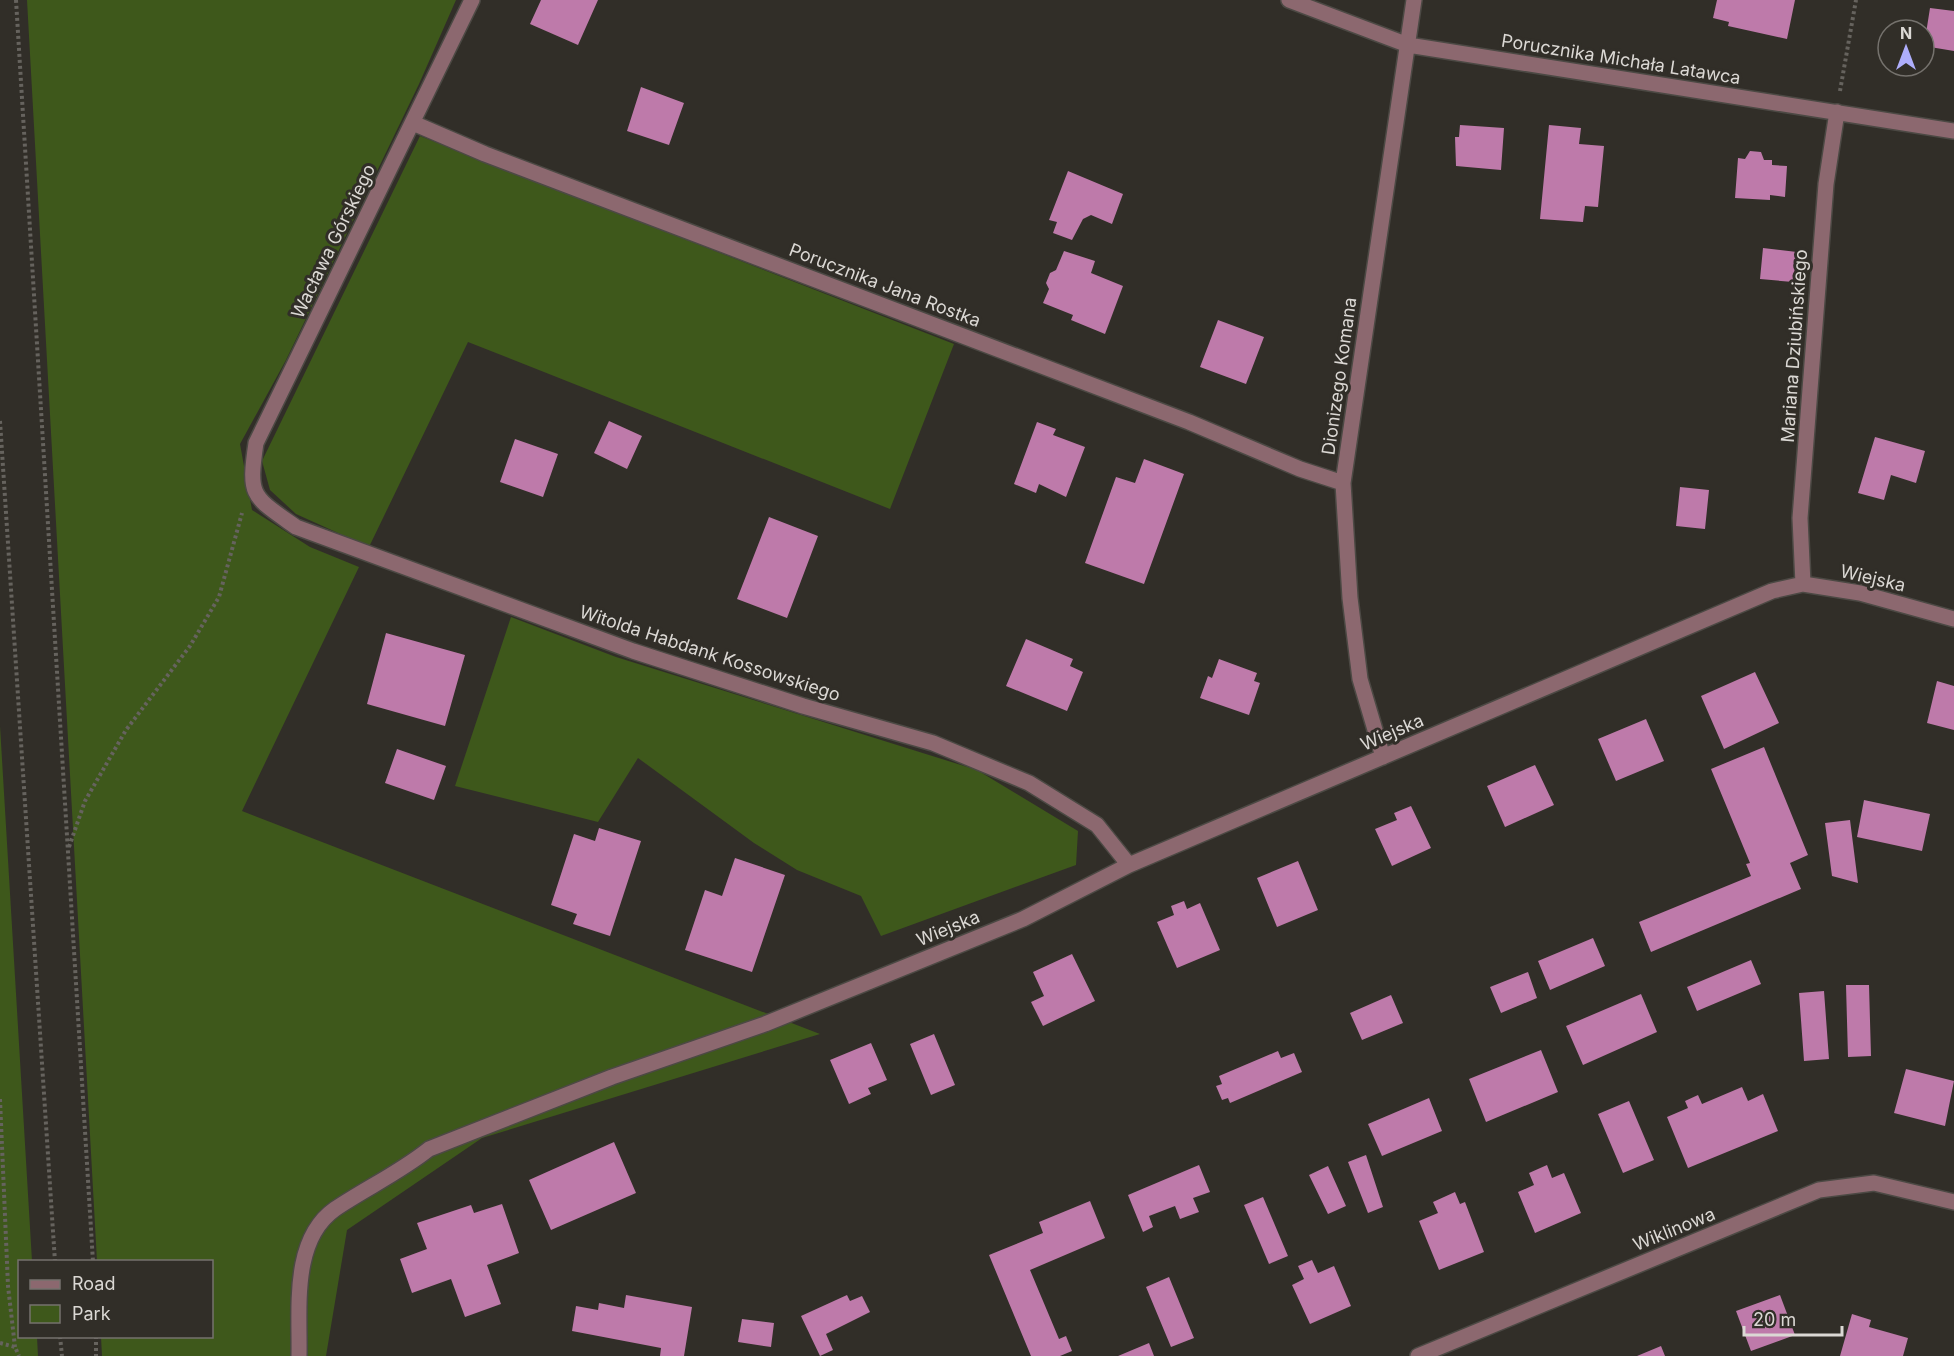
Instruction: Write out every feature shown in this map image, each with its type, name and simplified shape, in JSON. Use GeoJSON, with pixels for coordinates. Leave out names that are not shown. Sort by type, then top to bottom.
{"type":"FeatureCollection","features":[{"type":"Feature","properties":{"kind":"street","name":"Wacława Górskiego"},"geometry":{"type":"LineString","coordinates":[[250,479],[256,443],[472,0]]}},
{"type":"Feature","properties":{"kind":"street","name":"Porucznika Michała Latawca"},"geometry":{"type":"LineString","coordinates":[[1289,0],[1408,45],[1954,131]]}},
{"type":"Feature","properties":{"kind":"street","name":"Dionizego Komana"},"geometry":{"type":"LineString","coordinates":[[1383,757],[1360,679],[1350,598],[1343,483],[1414,0]]}},
{"type":"Feature","properties":{"kind":"street","name":"Mariana Dziubińskiego"},"geometry":{"type":"LineString","coordinates":[[1803,584],[1800,518],[1826,184],[1837,112]]}},
{"type":"Feature","properties":{"kind":"street","name":"Porucznika Jana Rostka"},"geometry":{"type":"LineString","coordinates":[[413,123],[485,154],[1167,414],[1300,469],[1343,483]]}},
{"type":"Feature","properties":{"kind":"street","name":"Witolda Habdank Kossowskiego"},"geometry":{"type":"LineString","coordinates":[[250,479],[261,502],[296,527],[622,646],[803,706],[933,744],[1019,779],[1097,825],[1129,865]]}},
{"type":"Feature","properties":{"kind":"street","name":"Wiejska"},"geometry":{"type":"LineString","coordinates":[[299,1356],[300,1287],[309,1240],[333,1210],[404,1169],[429,1149],[612,1077],[765,1024],[856,985],[1023,919],[1129,865],[1772,591],[1803,584],[1860,593],[1954,619]]}},
{"type":"Feature","properties":{"kind":"street","name":"Wiklinowa"},"geometry":{"type":"LineString","coordinates":[[1418,1356],[1819,1190],[1874,1183],[1954,1202]]}},
{"type":"Feature","properties":{"kind":"path"},"geometry":{"type":"LineString","coordinates":[[16,0],[93,1260]]}},
{"type":"Feature","properties":{"kind":"path"},"geometry":{"type":"LineString","coordinates":[[1837,112],[1856,0]]}},
{"type":"Feature","properties":{"kind":"path"},"geometry":{"type":"LineString","coordinates":[[0,421],[55,1260]]}},
{"type":"Feature","properties":{"kind":"path"},"geometry":{"type":"LineString","coordinates":[[68,850],[85,801],[120,740],[190,646],[219,597],[250,479]]}},
{"type":"Feature","properties":{"kind":"path"},"geometry":{"type":"LineString","coordinates":[[0,1099],[8,1286],[15,1347],[19,1356]]}},
{"type":"Feature","properties":{"kind":"path"},"geometry":{"type":"LineString","coordinates":[[60,1338],[62,1356]]}},
{"type":"Feature","properties":{"kind":"path"},"geometry":{"type":"LineString","coordinates":[[96,1338],[96,1356]]}},
{"type":"Feature","properties":{"kind":"path"},"geometry":{"type":"LineString","coordinates":[[0,1344],[15,1347]]}},
{"type":"Feature","properties":{"kind":"green space"},"geometry":{"type":"Polygon","coordinates":[[[27,0],[456,0],[419,84],[286,360],[240,444],[252,510],[310,547],[359,567],[242,811],[820,1034],[482,1138],[347,1230],[326,1356],[102,1356],[101,1338],[213,1338],[213,1260],[97,1260],[27,0]]]}},
{"type":"Feature","properties":{"kind":"green space"},"geometry":{"type":"Polygon","coordinates":[[[420,136],[954,344],[890,509],[468,342],[369,547],[296,514],[270,490],[262,461],[420,136]]]}},
{"type":"Feature","properties":{"kind":"green space"},"geometry":{"type":"Polygon","coordinates":[[[511,617],[616,657],[977,770],[1078,831],[1076,865],[881,936],[861,896],[797,870],[754,843],[638,758],[598,822],[455,786],[511,617]]]}},
{"type":"Feature","properties":{"kind":"green space"},"geometry":{"type":"Polygon","coordinates":[[[0,726],[32,1260],[18,1260],[18,1338],[37,1338],[38,1356],[0,1356],[0,726]]]}},
{"type":"Feature","properties":{"kind":"building"},"geometry":{"type":"Polygon","coordinates":[[[541,0],[598,0],[578,45],[530,24],[541,0]]]}},
{"type":"Feature","properties":{"kind":"building"},"geometry":{"type":"Polygon","coordinates":[[[1717,0],[1795,0],[1787,39],[1728,26],[1729,22],[1713,18],[1717,0]]]}},
{"type":"Feature","properties":{"kind":"building"},"geometry":{"type":"Polygon","coordinates":[[[1930,8],[1954,11],[1954,51],[1936,48],[1936,18],[1928,18],[1930,8]]]}},
{"type":"Feature","properties":{"kind":"building"},"geometry":{"type":"Polygon","coordinates":[[[641,87],[684,103],[669,145],[627,131],[641,87]]]}},
{"type":"Feature","properties":{"kind":"building"},"geometry":{"type":"Polygon","coordinates":[[[1460,125],[1504,128],[1501,170],[1456,166],[1455,137],[1459,137],[1460,125]]]}},
{"type":"Feature","properties":{"kind":"building"},"geometry":{"type":"Polygon","coordinates":[[[1549,125],[1581,128],[1579,144],[1604,146],[1598,207],[1585,206],[1583,222],[1540,219],[1549,125]]]}},
{"type":"Feature","properties":{"kind":"building"},"geometry":{"type":"Polygon","coordinates":[[[1750,151],[1761,152],[1764,160],[1772,160],[1772,165],[1787,166],[1785,197],[1770,195],[1770,200],[1735,198],[1738,158],[1745,159],[1750,151]]]}},
{"type":"Feature","properties":{"kind":"building"},"geometry":{"type":"Polygon","coordinates":[[[1068,171],[1123,194],[1112,224],[1091,215],[1083,219],[1072,240],[1053,233],[1057,222],[1049,220],[1068,171]]]}},
{"type":"Feature","properties":{"kind":"building"},"geometry":{"type":"Polygon","coordinates":[[[1763,248],[1797,252],[1793,282],[1760,279],[1763,248]]]}},
{"type":"Feature","properties":{"kind":"building"},"geometry":{"type":"Polygon","coordinates":[[[1064,251],[1095,261],[1091,273],[1123,286],[1105,334],[1071,320],[1073,315],[1043,303],[1049,289],[1046,283],[1050,273],[1056,270],[1064,251]]]}},
{"type":"Feature","properties":{"kind":"building"},"geometry":{"type":"Polygon","coordinates":[[[1218,320],[1264,337],[1246,384],[1200,367],[1218,320]]]}},
{"type":"Feature","properties":{"kind":"building"},"geometry":{"type":"Polygon","coordinates":[[[609,421],[642,436],[627,469],[594,453],[609,421]]]}},
{"type":"Feature","properties":{"kind":"building"},"geometry":{"type":"Polygon","coordinates":[[[1037,422],[1056,429],[1053,435],[1085,447],[1066,497],[1039,484],[1036,493],[1014,484],[1037,422]]]}},
{"type":"Feature","properties":{"kind":"building"},"geometry":{"type":"Polygon","coordinates":[[[1875,437],[1925,451],[1916,483],[1891,475],[1884,500],[1858,493],[1875,437]]]}},
{"type":"Feature","properties":{"kind":"building"},"geometry":{"type":"Polygon","coordinates":[[[515,439],[558,454],[543,497],[500,482],[515,439]]]}},
{"type":"Feature","properties":{"kind":"building"},"geometry":{"type":"Polygon","coordinates":[[[1144,459],[1184,474],[1144,584],[1085,563],[1116,477],[1135,483],[1144,459]]]}},
{"type":"Feature","properties":{"kind":"building"},"geometry":{"type":"Polygon","coordinates":[[[1680,487],[1709,490],[1705,529],[1676,526],[1680,487]]]}},
{"type":"Feature","properties":{"kind":"building"},"geometry":{"type":"Polygon","coordinates":[[[769,517],[818,536],[787,618],[737,599],[769,517]]]}},
{"type":"Feature","properties":{"kind":"building"},"geometry":{"type":"Polygon","coordinates":[[[386,633],[465,655],[445,726],[367,704],[386,633]]]}},
{"type":"Feature","properties":{"kind":"building"},"geometry":{"type":"Polygon","coordinates":[[[1026,639],[1073,659],[1070,666],[1083,672],[1067,711],[1006,686],[1026,639]]]}},
{"type":"Feature","properties":{"kind":"building"},"geometry":{"type":"Polygon","coordinates":[[[1219,659],[1257,673],[1254,681],[1260,683],[1249,715],[1200,698],[1208,676],[1212,678],[1219,659]]]}},
{"type":"Feature","properties":{"kind":"building"},"geometry":{"type":"Polygon","coordinates":[[[1755,672],[1779,723],[1724,749],[1701,696],[1755,672]]]}},
{"type":"Feature","properties":{"kind":"building"},"geometry":{"type":"Polygon","coordinates":[[[1937,681],[1954,686],[1954,730],[1927,723],[1937,681]]]}},
{"type":"Feature","properties":{"kind":"building"},"geometry":{"type":"Polygon","coordinates":[[[1646,719],[1664,761],[1616,781],[1598,739],[1646,719]]]}},
{"type":"Feature","properties":{"kind":"building"},"geometry":{"type":"Polygon","coordinates":[[[1764,747],[1808,855],[1790,863],[1801,889],[1651,952],[1639,922],[1751,876],[1746,864],[1750,863],[1711,769],[1764,747]]]}},
{"type":"Feature","properties":{"kind":"building"},"geometry":{"type":"Polygon","coordinates":[[[397,749],[446,766],[434,800],[385,783],[397,749]]]}},
{"type":"Feature","properties":{"kind":"building"},"geometry":{"type":"Polygon","coordinates":[[[1535,765],[1554,805],[1505,827],[1487,786],[1535,765]]]}},
{"type":"Feature","properties":{"kind":"building"},"geometry":{"type":"Polygon","coordinates":[[[1864,800],[1930,814],[1922,851],[1857,837],[1864,800]]]}},
{"type":"Feature","properties":{"kind":"building"},"geometry":{"type":"Polygon","coordinates":[[[1411,806],[1431,848],[1392,866],[1375,829],[1397,820],[1394,813],[1411,806]]]}},
{"type":"Feature","properties":{"kind":"building"},"geometry":{"type":"Polygon","coordinates":[[[1850,820],[1858,883],[1832,876],[1825,823],[1850,820]]]}},
{"type":"Feature","properties":{"kind":"building"},"geometry":{"type":"Polygon","coordinates":[[[599,828],[641,841],[610,936],[573,924],[577,914],[551,905],[574,834],[595,841],[599,828]]]}},
{"type":"Feature","properties":{"kind":"building"},"geometry":{"type":"Polygon","coordinates":[[[735,858],[785,875],[752,972],[685,950],[705,890],[722,896],[735,858]]]}},
{"type":"Feature","properties":{"kind":"building"},"geometry":{"type":"Polygon","coordinates":[[[1298,861],[1318,910],[1277,927],[1257,878],[1298,861]]]}},
{"type":"Feature","properties":{"kind":"building"},"geometry":{"type":"Polygon","coordinates":[[[1184,901],[1187,909],[1200,903],[1220,950],[1177,968],[1157,922],[1174,915],[1171,906],[1184,901]]]}},
{"type":"Feature","properties":{"kind":"building"},"geometry":{"type":"Polygon","coordinates":[[[1593,938],[1605,966],[1550,990],[1538,961],[1593,938]]]}},
{"type":"Feature","properties":{"kind":"building"},"geometry":{"type":"Polygon","coordinates":[[[1072,954],[1095,1001],[1043,1026],[1031,1002],[1044,996],[1033,972],[1072,954]]]}},
{"type":"Feature","properties":{"kind":"building"},"geometry":{"type":"Polygon","coordinates":[[[1751,960],[1761,984],[1697,1011],[1687,987],[1751,960]]]}},
{"type":"Feature","properties":{"kind":"building"},"geometry":{"type":"Polygon","coordinates":[[[1528,972],[1537,998],[1501,1013],[1490,987],[1528,972]]]}},
{"type":"Feature","properties":{"kind":"building"},"geometry":{"type":"Polygon","coordinates":[[[1846,985],[1869,985],[1871,1056],[1848,1057],[1846,985]]]}},
{"type":"Feature","properties":{"kind":"building"},"geometry":{"type":"Polygon","coordinates":[[[1824,991],[1829,1059],[1804,1061],[1799,993],[1824,991]]]}},
{"type":"Feature","properties":{"kind":"building"},"geometry":{"type":"Polygon","coordinates":[[[1641,994],[1657,1032],[1583,1065],[1566,1026],[1641,994]]]}},
{"type":"Feature","properties":{"kind":"building"},"geometry":{"type":"Polygon","coordinates":[[[1391,995],[1403,1023],[1362,1040],[1350,1013],[1391,995]]]}},
{"type":"Feature","properties":{"kind":"building"},"geometry":{"type":"Polygon","coordinates":[[[934,1034],[955,1085],[931,1095],[910,1044],[934,1034]]]}},
{"type":"Feature","properties":{"kind":"building"},"geometry":{"type":"Polygon","coordinates":[[[871,1043],[887,1080],[868,1088],[871,1094],[849,1104],[830,1060],[871,1043]]]}},
{"type":"Feature","properties":{"kind":"building"},"geometry":{"type":"Polygon","coordinates":[[[1541,1050],[1558,1092],[1486,1122],[1469,1079],[1541,1050]]]}},
{"type":"Feature","properties":{"kind":"building"},"geometry":{"type":"Polygon","coordinates":[[[1278,1051],[1281,1058],[1294,1053],[1302,1072],[1230,1103],[1228,1098],[1222,1100],[1216,1086],[1222,1084],[1219,1076],[1278,1051]]]}},
{"type":"Feature","properties":{"kind":"building"},"geometry":{"type":"Polygon","coordinates":[[[1906,1069],[1954,1081],[1945,1126],[1894,1113],[1906,1069]]]}},
{"type":"Feature","properties":{"kind":"building"},"geometry":{"type":"Polygon","coordinates":[[[1742,1087],[1748,1101],[1763,1094],[1778,1131],[1688,1168],[1667,1117],[1688,1108],[1685,1101],[1698,1095],[1702,1104],[1742,1087]]]}},
{"type":"Feature","properties":{"kind":"building"},"geometry":{"type":"Polygon","coordinates":[[[1429,1098],[1442,1131],[1382,1156],[1368,1124],[1429,1098]]]}},
{"type":"Feature","properties":{"kind":"building"},"geometry":{"type":"Polygon","coordinates":[[[1629,1101],[1654,1160],[1623,1173],[1598,1114],[1629,1101]]]}},
{"type":"Feature","properties":{"kind":"building"},"geometry":{"type":"Polygon","coordinates":[[[614,1142],[636,1193],[551,1230],[529,1180],[614,1142]]]}},
{"type":"Feature","properties":{"kind":"building"},"geometry":{"type":"Polygon","coordinates":[[[1366,1155],[1383,1207],[1368,1213],[1348,1162],[1366,1155]]]}},
{"type":"Feature","properties":{"kind":"building"},"geometry":{"type":"Polygon","coordinates":[[[1199,1165],[1210,1192],[1193,1198],[1199,1212],[1180,1219],[1175,1206],[1149,1216],[1153,1227],[1143,1232],[1128,1195],[1199,1165]]]}},
{"type":"Feature","properties":{"kind":"building"},"geometry":{"type":"Polygon","coordinates":[[[1547,1165],[1552,1178],[1564,1173],[1581,1213],[1535,1233],[1518,1192],[1534,1185],[1529,1173],[1547,1165]]]}},
{"type":"Feature","properties":{"kind":"building"},"geometry":{"type":"Polygon","coordinates":[[[1328,1166],[1346,1206],[1328,1214],[1309,1175],[1328,1166]]]}},
{"type":"Feature","properties":{"kind":"building"},"geometry":{"type":"Polygon","coordinates":[[[1455,1192],[1460,1204],[1465,1202],[1484,1252],[1439,1270],[1419,1221],[1438,1213],[1433,1202],[1455,1192]]]}},
{"type":"Feature","properties":{"kind":"building"},"geometry":{"type":"Polygon","coordinates":[[[1263,1197],[1288,1256],[1269,1264],[1244,1205],[1263,1197]]]}},
{"type":"Feature","properties":{"kind":"building"},"geometry":{"type":"Polygon","coordinates":[[[1090,1201],[1105,1238],[1030,1270],[1059,1339],[1066,1336],[1072,1351],[1060,1356],[1031,1356],[989,1255],[1043,1233],[1039,1222],[1090,1201]]]}},
{"type":"Feature","properties":{"kind":"building"},"geometry":{"type":"Polygon","coordinates":[[[502,1204],[519,1253],[487,1265],[501,1304],[465,1317],[451,1279],[412,1293],[400,1259],[427,1249],[417,1223],[471,1205],[474,1213],[502,1204]]]}},
{"type":"Feature","properties":{"kind":"building"},"geometry":{"type":"Polygon","coordinates":[[[1312,1260],[1318,1273],[1334,1266],[1351,1306],[1310,1324],[1292,1285],[1304,1279],[1298,1266],[1312,1260]]]}},
{"type":"Feature","properties":{"kind":"building"},"geometry":{"type":"Polygon","coordinates":[[[1169,1277],[1194,1338],[1171,1347],[1146,1287],[1169,1277]]]}},
{"type":"Feature","properties":{"kind":"building"},"geometry":{"type":"Polygon","coordinates":[[[626,1295],[692,1307],[684,1356],[660,1356],[661,1348],[572,1331],[576,1306],[598,1310],[599,1303],[624,1308],[626,1295]]]}},
{"type":"Feature","properties":{"kind":"building"},"geometry":{"type":"Polygon","coordinates":[[[847,1295],[850,1301],[862,1296],[870,1312],[826,1334],[833,1350],[820,1356],[801,1316],[847,1295]]]}},
{"type":"Feature","properties":{"kind":"building"},"geometry":{"type":"Polygon","coordinates":[[[1780,1295],[1795,1335],[1751,1351],[1736,1311],[1780,1295]]]}},
{"type":"Feature","properties":{"kind":"building"},"geometry":{"type":"Polygon","coordinates":[[[1852,1314],[1871,1320],[1869,1327],[1908,1338],[1903,1356],[1840,1356],[1852,1314]]]}},
{"type":"Feature","properties":{"kind":"building"},"geometry":{"type":"Polygon","coordinates":[[[742,1319],[774,1323],[771,1347],[738,1342],[742,1319]]]}},
{"type":"Feature","properties":{"kind":"building"},"geometry":{"type":"Polygon","coordinates":[[[1149,1343],[1154,1356],[1118,1356],[1149,1343]]]}},
{"type":"Feature","properties":{"kind":"building"},"geometry":{"type":"Polygon","coordinates":[[[1661,1346],[1665,1356],[1637,1356],[1661,1346]]]}}]}
